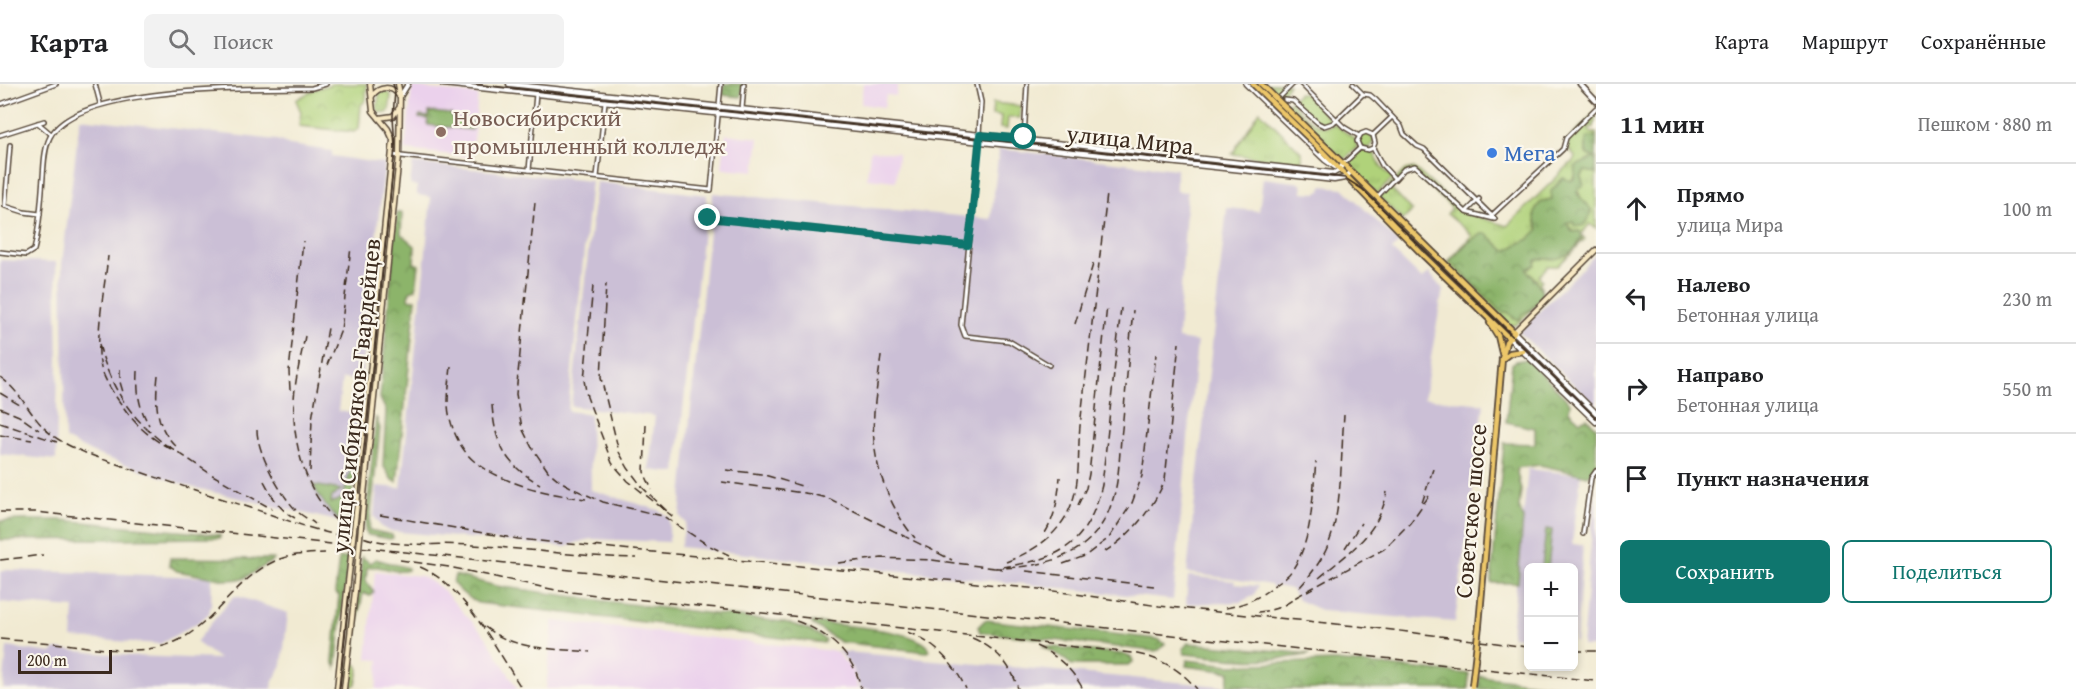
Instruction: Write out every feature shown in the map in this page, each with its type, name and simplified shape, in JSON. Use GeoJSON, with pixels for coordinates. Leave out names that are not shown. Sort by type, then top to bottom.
{"type":"FeatureCollection","features":[{"type":"Feature","properties":{"kind":"main road"},"geometry":{"type":"LineString","coordinates":[[370,84],[372,111],[379,118],[393,116],[399,107],[398,84]]}},
{"type":"Feature","properties":{"kind":"main road"},"geometry":{"type":"LineString","coordinates":[[1253,84],[1343,164],[1349,174],[1482,313],[1509,338],[1596,250]]}},
{"type":"Feature","properties":{"kind":"main road"},"geometry":{"type":"LineString","coordinates":[[1261,84],[1324,149],[1338,169],[1349,174],[1377,197],[1514,332]]}},
{"type":"Feature","properties":{"kind":"main road"},"geometry":{"type":"LineString","coordinates":[[370,100],[377,89],[384,88],[397,92],[400,99]]}},
{"type":"Feature","properties":{"kind":"main road","name":"улица Сибиряков-Гвардейцев"},"geometry":{"type":"LineString","coordinates":[[344,689],[399,156],[399,107]]}},
{"type":"Feature","properties":{"kind":"main road","name":"улица Сибиряков-Гвардейцев"},"geometry":{"type":"LineString","coordinates":[[337,689],[392,155],[393,136],[379,118]]}},
{"type":"Feature","properties":{"kind":"main road"},"geometry":{"type":"LineString","coordinates":[[382,256],[388,257]]}},
{"type":"Feature","properties":{"kind":"main road"},"geometry":{"type":"LineString","coordinates":[[1482,313],[1498,336],[1503,359],[1510,353],[1523,351]]}},
{"type":"Feature","properties":{"kind":"main road","name":"Советское шоссе"},"geometry":{"type":"LineString","coordinates":[[1472,687],[1503,359],[1509,338]]}},
{"type":"Feature","properties":{"kind":"street"},"geometry":{"type":"LineString","coordinates":[[1,104],[56,84]]}},
{"type":"Feature","properties":{"kind":"street"},"geometry":{"type":"LineString","coordinates":[[95,84],[100,103]]}},
{"type":"Feature","properties":{"kind":"street"},"geometry":{"type":"LineString","coordinates":[[0,252],[26,255],[32,253],[35,248],[45,156],[51,134],[65,118],[85,107],[158,91],[312,88],[326,84]]}},
{"type":"Feature","properties":{"kind":"street"},"geometry":{"type":"LineString","coordinates":[[400,99],[402,90],[408,84]]}},
{"type":"Feature","properties":{"kind":"street","name":"улица Мира"},"geometry":{"type":"LineString","coordinates":[[443,84],[1334,180],[1349,174]]}},
{"type":"Feature","properties":{"kind":"street","name":"улица Мира"},"geometry":{"type":"LineString","coordinates":[[509,84],[1334,173],[1338,169]]}},
{"type":"Feature","properties":{"kind":"street"},"geometry":{"type":"LineString","coordinates":[[392,155],[711,190],[721,84]]}},
{"type":"Feature","properties":{"kind":"street"},"geometry":{"type":"LineString","coordinates":[[742,109],[744,84]]}},
{"type":"Feature","properties":{"kind":"street"},"geometry":{"type":"LineString","coordinates":[[977,84],[981,102],[980,135],[961,326],[965,336],[1009,340],[1049,365]]}},
{"type":"Feature","properties":{"kind":"street"},"geometry":{"type":"LineString","coordinates":[[1024,147],[1028,84]]}},
{"type":"Feature","properties":{"kind":"street"},"geometry":{"type":"LineString","coordinates":[[1246,84],[1325,160],[1338,169],[1360,148]]}},
{"type":"Feature","properties":{"kind":"street"},"geometry":{"type":"LineString","coordinates":[[1270,107],[1293,84]]}},
{"type":"Feature","properties":{"kind":"street"},"geometry":{"type":"LineString","coordinates":[[1301,84],[1336,120],[1359,136]]}},
{"type":"Feature","properties":{"kind":"street"},"geometry":{"type":"LineString","coordinates":[[1353,84],[1363,94],[1370,95],[1401,126],[1404,134],[1424,149],[1495,219],[1466,212],[1415,166],[1404,169],[1377,197]]}},
{"type":"Feature","properties":{"kind":"street"},"geometry":{"type":"LineString","coordinates":[[1580,84],[1596,101]]}},
{"type":"Feature","properties":{"kind":"street"},"geometry":{"type":"LineString","coordinates":[[529,170],[536,94]]}},
{"type":"Feature","properties":{"kind":"street"},"geometry":{"type":"LineString","coordinates":[[1274,111],[1285,100],[1289,100],[1318,123],[1324,126],[1330,125],[1363,94]]}},
{"type":"Feature","properties":{"kind":"street"},"geometry":{"type":"LineString","coordinates":[[597,177],[605,101]]}},
{"type":"Feature","properties":{"kind":"street"},"geometry":{"type":"LineString","coordinates":[[1491,216],[1563,149],[1566,138],[1596,108]]}},
{"type":"Feature","properties":{"kind":"street"},"geometry":{"type":"LineString","coordinates":[[1373,135],[1392,117]]}},
{"type":"Feature","properties":{"kind":"street"},"geometry":{"type":"LineString","coordinates":[[0,135],[44,120]]}},
{"type":"Feature","properties":{"kind":"street"},"geometry":{"type":"LineString","coordinates":[[38,123],[51,134]]}},
{"type":"Feature","properties":{"kind":"street"},"geometry":{"type":"LineString","coordinates":[[1373,148],[1365,150],[1360,148],[1357,141],[1359,136],[1366,132],[1373,135],[1375,140],[1373,148],[1382,165],[1395,178]]}},
{"type":"Feature","properties":{"kind":"street"},"geometry":{"type":"LineString","coordinates":[[10,145],[5,206],[40,214]]}},
{"type":"Feature","properties":{"kind":"street"},"geometry":{"type":"LineString","coordinates":[[1219,168],[1220,160]]}},
{"type":"Feature","properties":{"kind":"street"},"geometry":{"type":"LineString","coordinates":[[1323,171],[1325,160]]}},
{"type":"Feature","properties":{"kind":"street"},"geometry":{"type":"LineString","coordinates":[[1466,212],[1478,200]]}},
{"type":"Feature","properties":{"kind":"street"},"geometry":{"type":"LineString","coordinates":[[708,218],[968,245]]}},
{"type":"Feature","properties":{"kind":"street"},"geometry":{"type":"LineString","coordinates":[[1514,332],[1596,413]]}},
{"type":"Feature","properties":{"kind":"street"},"geometry":{"type":"LineString","coordinates":[[1509,338],[1596,422]]}},
{"type":"Feature","properties":{"kind":"street"},"geometry":{"type":"LineString","coordinates":[[1583,534],[1591,478],[1596,471]]}},
{"type":"Feature","properties":{"kind":"shaded area"},"geometry":{"type":"Polygon","coordinates":[[[863,84],[898,84],[896,96],[886,95],[884,107],[861,104],[863,84]]]}},
{"type":"Feature","properties":{"kind":"shaded area","name":"Новосибирский промышленный колледж"},"geometry":{"type":"Polygon","coordinates":[[[412,87],[478,95],[472,157],[405,150],[412,87]]]}},
{"type":"Feature","properties":{"kind":"shaded area"},"geometry":{"type":"Polygon","coordinates":[[[80,118],[277,140],[290,145],[332,151],[332,156],[385,164],[372,271],[368,271],[365,303],[370,304],[361,380],[342,379],[338,411],[358,413],[346,523],[191,487],[93,453],[65,439],[62,264],[80,118]]]}},
{"type":"Feature","properties":{"kind":"shaded area"},"geometry":{"type":"Polygon","coordinates":[[[726,134],[759,138],[755,171],[722,168],[726,134]]]}},
{"type":"Feature","properties":{"kind":"shaded area"},"geometry":{"type":"Polygon","coordinates":[[[999,149],[1176,169],[1176,191],[1187,192],[1178,339],[1197,342],[1173,600],[680,547],[686,523],[680,516],[713,193],[991,219],[999,149]]]}},
{"type":"Feature","properties":{"kind":"shaded area"},"geometry":{"type":"Polygon","coordinates":[[[870,151],[898,153],[896,181],[867,178],[870,151]]]}},
{"type":"Feature","properties":{"kind":"shaded area"},"geometry":{"type":"Polygon","coordinates":[[[413,163],[591,181],[568,411],[590,414],[591,490],[658,510],[669,517],[669,542],[592,539],[566,547],[389,531],[381,527],[374,516],[377,486],[401,488],[431,197],[417,195],[417,186],[410,185],[413,163]]]}},
{"type":"Feature","properties":{"kind":"shaded area"},"geometry":{"type":"Polygon","coordinates":[[[1263,178],[1302,183],[1303,192],[1316,193],[1321,191],[1322,186],[1343,188],[1399,243],[1392,250],[1422,279],[1429,273],[1443,289],[1424,398],[1484,404],[1455,622],[1323,611],[1298,600],[1291,589],[1187,573],[1227,208],[1259,211],[1263,178]]]}},
{"type":"Feature","properties":{"kind":"shaded area"},"geometry":{"type":"Polygon","coordinates":[[[596,182],[707,195],[676,473],[649,470],[655,416],[571,406],[596,182]]]}},
{"type":"Feature","properties":{"kind":"shaded area"},"geometry":{"type":"Polygon","coordinates":[[[1596,254],[1596,406],[1519,332],[1596,254]]]}},
{"type":"Feature","properties":{"kind":"shaded area"},"geometry":{"type":"Polygon","coordinates":[[[0,260],[56,262],[58,361],[56,460],[0,454],[0,260]]]}},
{"type":"Feature","properties":{"kind":"shaded area"},"geometry":{"type":"Polygon","coordinates":[[[1528,469],[1581,475],[1572,544],[1583,545],[1578,614],[1578,563],[1524,563],[1524,637],[1511,636],[1528,469]]]}},
{"type":"Feature","properties":{"kind":"shaded area"},"geometry":{"type":"Polygon","coordinates":[[[1596,484],[1596,646],[1593,647],[1582,646],[1596,484]]]}},
{"type":"Feature","properties":{"kind":"shaded area"},"geometry":{"type":"Polygon","coordinates":[[[7,570],[212,578],[211,605],[209,613],[200,621],[160,644],[72,638],[74,608],[0,602],[0,572],[7,570]]]}},
{"type":"Feature","properties":{"kind":"shaded area"},"geometry":{"type":"Polygon","coordinates":[[[375,571],[421,576],[440,587],[486,637],[518,689],[376,689],[379,660],[367,659],[375,571]]]}},
{"type":"Feature","properties":{"kind":"shaded area"},"geometry":{"type":"Polygon","coordinates":[[[1188,576],[1258,586],[1254,595],[1241,602],[1186,604],[1188,576]]]}},
{"type":"Feature","properties":{"kind":"shaded area"},"geometry":{"type":"Polygon","coordinates":[[[237,596],[288,613],[282,665],[273,681],[272,689],[3,689],[7,647],[52,653],[55,649],[131,656],[219,659],[196,642],[233,597],[237,596]]]}},
{"type":"Feature","properties":{"kind":"shaded area"},"geometry":{"type":"Polygon","coordinates":[[[553,621],[835,651],[852,670],[858,689],[546,689],[553,621]]]}},
{"type":"Feature","properties":{"kind":"shaded area"},"geometry":{"type":"Polygon","coordinates":[[[836,651],[1253,689],[860,689],[853,670],[842,655],[836,651]]]}},
{"type":"Feature","properties":{"kind":"green space"},"geometry":{"type":"Polygon","coordinates":[[[332,84],[367,84],[366,100],[361,105],[359,128],[354,132],[299,126],[301,112],[296,100],[313,90],[332,84]]]}},
{"type":"Feature","properties":{"kind":"green space"},"geometry":{"type":"Polygon","coordinates":[[[724,84],[743,84],[741,97],[723,95],[724,84]]]}},
{"type":"Feature","properties":{"kind":"green space"},"geometry":{"type":"Polygon","coordinates":[[[1264,84],[1289,84],[1278,97],[1264,84]]]}},
{"type":"Feature","properties":{"kind":"green space"},"geometry":{"type":"Polygon","coordinates":[[[381,92],[388,92],[391,95],[387,113],[377,110],[381,92]]]}},
{"type":"Feature","properties":{"kind":"green space"},"geometry":{"type":"Polygon","coordinates":[[[1299,93],[1304,94],[1331,121],[1329,123],[1318,122],[1292,99],[1299,93]]]}},
{"type":"Feature","properties":{"kind":"green space"},"geometry":{"type":"Polygon","coordinates":[[[1290,101],[1316,124],[1328,126],[1334,124],[1355,139],[1357,147],[1343,161],[1285,105],[1290,101]]]}},
{"type":"Feature","properties":{"kind":"green space"},"geometry":{"type":"Polygon","coordinates":[[[993,103],[1021,106],[1020,118],[1008,117],[1007,129],[1000,128],[1001,116],[992,115],[993,103]]]}},
{"type":"Feature","properties":{"kind":"green space"},"geometry":{"type":"Polygon","coordinates":[[[1260,111],[1302,153],[1302,161],[1295,163],[1232,154],[1260,111]]]}},
{"type":"Feature","properties":{"kind":"green space"},"geometry":{"type":"Polygon","coordinates":[[[1596,111],[1594,127],[1588,128],[1592,133],[1596,133],[1596,137],[1594,136],[1586,145],[1586,153],[1594,158],[1552,199],[1542,201],[1536,208],[1536,224],[1539,229],[1537,232],[1514,248],[1505,251],[1486,233],[1467,244],[1451,261],[1502,312],[1508,312],[1514,319],[1523,313],[1537,280],[1527,269],[1539,258],[1553,259],[1564,256],[1582,239],[1577,231],[1574,232],[1566,223],[1570,220],[1587,222],[1586,204],[1581,199],[1578,190],[1581,177],[1586,170],[1596,173],[1596,229],[1590,224],[1581,234],[1585,239],[1558,266],[1548,266],[1539,276],[1542,280],[1540,282],[1543,299],[1516,325],[1510,325],[1449,265],[1449,261],[1472,235],[1447,214],[1452,208],[1411,170],[1391,189],[1412,211],[1403,220],[1379,197],[1405,170],[1414,168],[1465,213],[1507,226],[1574,160],[1575,157],[1568,148],[1569,139],[1596,111]]]}},
{"type":"Feature","properties":{"kind":"green space"},"geometry":{"type":"Polygon","coordinates":[[[429,112],[451,114],[452,119],[473,122],[472,130],[428,125],[428,119],[419,118],[420,116],[429,117],[429,112]]]}},
{"type":"Feature","properties":{"kind":"green space"},"geometry":{"type":"Polygon","coordinates":[[[1363,134],[1369,134],[1373,141],[1369,148],[1363,148],[1359,144],[1359,138],[1363,134]]]}},
{"type":"Feature","properties":{"kind":"green space"},"geometry":{"type":"Polygon","coordinates":[[[1588,137],[1596,137],[1596,173],[1585,171],[1581,177],[1584,185],[1577,193],[1591,210],[1587,222],[1583,225],[1575,226],[1573,221],[1566,223],[1573,232],[1580,231],[1582,237],[1577,246],[1566,255],[1556,259],[1536,260],[1535,265],[1527,269],[1539,285],[1542,295],[1530,310],[1516,320],[1508,312],[1502,312],[1450,261],[1470,241],[1486,233],[1505,251],[1529,239],[1539,229],[1535,219],[1538,206],[1552,199],[1551,191],[1563,178],[1571,181],[1575,178],[1576,166],[1594,158],[1586,153],[1588,137]]]}},
{"type":"Feature","properties":{"kind":"green space"},"geometry":{"type":"Polygon","coordinates":[[[1360,149],[1373,151],[1381,167],[1393,178],[1377,194],[1346,164],[1360,149]]]}},
{"type":"Feature","properties":{"kind":"green space"},"geometry":{"type":"Polygon","coordinates":[[[397,213],[402,213],[401,234],[415,246],[414,263],[419,265],[416,289],[410,291],[408,298],[416,299],[397,482],[392,480],[383,465],[386,411],[380,398],[397,213]]]}},
{"type":"Feature","properties":{"kind":"green space"},"geometry":{"type":"Polygon","coordinates":[[[1528,359],[1570,403],[1569,411],[1580,421],[1587,418],[1596,427],[1596,465],[1588,476],[1540,465],[1516,468],[1521,490],[1519,507],[1523,518],[1518,583],[1491,583],[1504,443],[1535,444],[1535,428],[1506,422],[1512,364],[1528,359]]]}},
{"type":"Feature","properties":{"kind":"green space"},"geometry":{"type":"Polygon","coordinates":[[[376,417],[380,428],[369,530],[392,535],[393,538],[390,539],[368,535],[365,531],[376,417]]]}},
{"type":"Feature","properties":{"kind":"green space"},"geometry":{"type":"Polygon","coordinates":[[[358,420],[360,424],[349,528],[328,509],[313,485],[341,490],[332,497],[331,503],[343,498],[354,465],[358,420]]]}},
{"type":"Feature","properties":{"kind":"green space"},"geometry":{"type":"Polygon","coordinates":[[[62,520],[220,535],[220,538],[0,540],[0,521],[62,520]]]}},
{"type":"Feature","properties":{"kind":"green space"},"geometry":{"type":"Polygon","coordinates":[[[1546,529],[1552,530],[1548,563],[1542,563],[1546,529]]]}},
{"type":"Feature","properties":{"kind":"green space"},"geometry":{"type":"Polygon","coordinates":[[[362,557],[370,563],[376,559],[408,568],[408,570],[367,568],[366,581],[374,592],[370,596],[363,593],[355,651],[353,650],[362,557]]]}},
{"type":"Feature","properties":{"kind":"green space"},"geometry":{"type":"Polygon","coordinates":[[[170,558],[274,560],[243,579],[226,580],[177,571],[169,565],[170,558]]]}},
{"type":"Feature","properties":{"kind":"green space"},"geometry":{"type":"Polygon","coordinates":[[[339,558],[348,558],[336,668],[333,661],[339,595],[335,593],[339,558]]]}},
{"type":"Feature","properties":{"kind":"green space"},"geometry":{"type":"Polygon","coordinates":[[[455,575],[496,586],[784,622],[811,631],[825,640],[824,643],[478,603],[453,583],[455,575]]]}},
{"type":"Feature","properties":{"kind":"green space"},"geometry":{"type":"Polygon","coordinates":[[[985,620],[1158,639],[1165,644],[1159,650],[1154,651],[980,632],[978,627],[985,620]]]}},
{"type":"Feature","properties":{"kind":"green space"},"geometry":{"type":"Polygon","coordinates":[[[812,622],[895,633],[924,643],[930,650],[927,652],[840,642],[812,622]]]}},
{"type":"Feature","properties":{"kind":"green space"},"geometry":{"type":"Polygon","coordinates":[[[1188,643],[1310,654],[1279,659],[1216,657],[1185,654],[1183,649],[1188,643]]]}},
{"type":"Feature","properties":{"kind":"green space"},"geometry":{"type":"Polygon","coordinates":[[[1042,646],[1123,654],[1132,658],[1133,662],[1128,665],[1072,665],[1042,646]]]}},
{"type":"Feature","properties":{"kind":"green space"},"geometry":{"type":"Polygon","coordinates":[[[1187,660],[1229,665],[1335,661],[1469,674],[1468,689],[1271,689],[1227,685],[1230,672],[1186,666],[1187,660]]]}},
{"type":"Feature","properties":{"kind":"green space"},"geometry":{"type":"Polygon","coordinates":[[[350,662],[357,665],[359,670],[356,684],[351,687],[348,680],[350,662]]]}},
{"type":"Feature","properties":{"kind":"green space"},"geometry":{"type":"Polygon","coordinates":[[[1480,676],[1583,689],[1478,689],[1480,676]]]}},
{"type":"Feature","properties":{"kind":"tram line"},"geometry":{"type":"LineString","coordinates":[[339,689],[395,148],[393,84]]}},
{"type":"Feature","properties":{"kind":"tram line"},"geometry":{"type":"LineString","coordinates":[[474,84],[1345,178],[1362,189],[1596,418]]}},
{"type":"Feature","properties":{"kind":"railway"},"geometry":{"type":"LineString","coordinates":[[1006,562],[1024,554],[1054,532],[1066,516],[1075,494],[1080,426],[1107,194]]}},
{"type":"Feature","properties":{"kind":"railway"},"geometry":{"type":"LineString","coordinates":[[535,202],[516,394],[522,428],[531,446],[548,471],[576,490],[603,502],[663,516],[708,545],[729,555]]}},
{"type":"Feature","properties":{"kind":"railway"},"geometry":{"type":"LineString","coordinates":[[290,390],[289,371],[303,241]]}},
{"type":"Feature","properties":{"kind":"railway"},"geometry":{"type":"LineString","coordinates":[[327,365],[341,330],[351,247]]}},
{"type":"Feature","properties":{"kind":"railway"},"geometry":{"type":"LineString","coordinates":[[99,344],[104,361],[110,377],[126,404],[147,429],[173,450],[152,437],[134,421],[111,389],[101,368],[99,356],[99,343],[99,328],[108,256]]}},
{"type":"Feature","properties":{"kind":"railway"},"geometry":{"type":"LineString","coordinates":[[1075,324],[1094,261]]}},
{"type":"Feature","properties":{"kind":"railway"},"geometry":{"type":"LineString","coordinates":[[593,286],[584,380],[587,397],[612,463],[628,481],[672,516],[643,488],[619,452],[601,378],[606,284]]}},
{"type":"Feature","properties":{"kind":"railway"},"geometry":{"type":"LineString","coordinates":[[1078,505],[1086,488],[1089,474],[1107,306]]}},
{"type":"Feature","properties":{"kind":"railway"},"geometry":{"type":"LineString","coordinates":[[1121,308],[1102,485],[1087,524],[1077,538],[1065,548],[1051,555],[1035,561],[995,568],[1032,565],[1066,555],[1081,547],[1094,535],[1104,520],[1115,493],[1118,475],[1133,310]]}},
{"type":"Feature","properties":{"kind":"railway"},"geometry":{"type":"LineString","coordinates":[[310,471],[312,419],[328,328]]}},
{"type":"Feature","properties":{"kind":"railway"},"geometry":{"type":"LineString","coordinates":[[305,336],[294,400],[294,421],[302,464],[322,504],[336,520],[353,532],[373,540],[397,543],[473,545],[575,555],[637,558]]}},
{"type":"Feature","properties":{"kind":"railway"},"geometry":{"type":"LineString","coordinates":[[1104,552],[1132,530],[1154,501],[1165,480],[1179,343]]}},
{"type":"Feature","properties":{"kind":"railway"},"geometry":{"type":"LineString","coordinates":[[1063,564],[1085,556],[1109,538],[1132,503],[1142,476],[1156,354]]}},
{"type":"Feature","properties":{"kind":"railway"},"geometry":{"type":"LineString","coordinates":[[881,355],[873,426],[877,460],[884,484],[895,508],[915,538]]}},
{"type":"Feature","properties":{"kind":"railway"},"geometry":{"type":"LineString","coordinates":[[451,366],[448,398],[450,418],[455,435],[474,461],[499,476],[527,487],[586,499]]}},
{"type":"Feature","properties":{"kind":"railway"},"geometry":{"type":"LineString","coordinates":[[120,369],[123,392]]}},
{"type":"Feature","properties":{"kind":"railway"},"geometry":{"type":"LineString","coordinates":[[138,371],[139,399],[142,412],[149,425]]}},
{"type":"Feature","properties":{"kind":"railway"},"geometry":{"type":"LineString","coordinates":[[158,375],[158,415],[165,433],[179,449]]}},
{"type":"Feature","properties":{"kind":"railway"},"geometry":{"type":"LineString","coordinates":[[0,377],[8,383],[45,429],[77,449],[95,457],[299,524],[355,538]]}},
{"type":"Feature","properties":{"kind":"railway"},"geometry":{"type":"LineString","coordinates":[[0,393],[23,407]]}},
{"type":"Feature","properties":{"kind":"railway"},"geometry":{"type":"LineString","coordinates":[[492,405],[496,431],[504,452],[518,469],[540,484]]}},
{"type":"Feature","properties":{"kind":"railway"},"geometry":{"type":"LineString","coordinates":[[0,408],[19,416],[39,430]]}},
{"type":"Feature","properties":{"kind":"railway"},"geometry":{"type":"LineString","coordinates":[[1300,587],[1321,559],[1334,527],[1339,496],[1344,415]]}},
{"type":"Feature","properties":{"kind":"railway"},"geometry":{"type":"LineString","coordinates":[[0,423],[57,442]]}},
{"type":"Feature","properties":{"kind":"railway"},"geometry":{"type":"LineString","coordinates":[[646,424],[644,472],[652,490]]}},
{"type":"Feature","properties":{"kind":"railway"},"geometry":{"type":"LineString","coordinates":[[257,430],[261,451],[278,486],[292,506],[315,524]]}},
{"type":"Feature","properties":{"kind":"railway"},"geometry":{"type":"LineString","coordinates":[[0,435],[32,440]]}},
{"type":"Feature","properties":{"kind":"railway"},"geometry":{"type":"LineString","coordinates":[[167,445],[209,473],[272,509]]}},
{"type":"Feature","properties":{"kind":"railway"},"geometry":{"type":"LineString","coordinates":[[1225,608],[1244,603],[1260,595],[1287,576],[1297,562],[1303,549],[1310,520],[1316,462]]}},
{"type":"Feature","properties":{"kind":"railway"},"geometry":{"type":"LineString","coordinates":[[1422,503],[1433,469]]}},
{"type":"Feature","properties":{"kind":"railway"},"geometry":{"type":"LineString","coordinates":[[726,470],[761,474],[805,487]]}},
{"type":"Feature","properties":{"kind":"railway"},"geometry":{"type":"LineString","coordinates":[[1045,533],[1056,506],[1060,477]]}},
{"type":"Feature","properties":{"kind":"railway"},"geometry":{"type":"LineString","coordinates":[[264,481],[280,507],[295,518]]}},
{"type":"Feature","properties":{"kind":"railway"},"geometry":{"type":"LineString","coordinates":[[722,482],[811,494],[830,499],[952,560]]}},
{"type":"Feature","properties":{"kind":"railway"},"geometry":{"type":"LineString","coordinates":[[1319,578],[1370,531],[1383,507],[1387,492]]}},
{"type":"Feature","properties":{"kind":"railway"},"geometry":{"type":"LineString","coordinates":[[1258,612],[1283,605],[1384,549],[1410,523],[1429,496]]}},
{"type":"Feature","properties":{"kind":"railway"},"geometry":{"type":"LineString","coordinates":[[0,512],[36,512],[1596,681]]}},
{"type":"Feature","properties":{"kind":"railway"},"geometry":{"type":"LineString","coordinates":[[380,515],[518,539],[1040,589],[1159,606],[1376,628],[1524,646]]}},
{"type":"Feature","properties":{"kind":"railway"},"geometry":{"type":"LineString","coordinates":[[1345,548],[1361,523]]}},
{"type":"Feature","properties":{"kind":"railway"},"geometry":{"type":"LineString","coordinates":[[0,639],[121,650],[164,646],[191,633],[251,576],[265,566],[291,556],[325,553]]}},
{"type":"Feature","properties":{"kind":"railway"},"geometry":{"type":"LineString","coordinates":[[0,560],[43,555]]}},
{"type":"Feature","properties":{"kind":"railway"},"geometry":{"type":"LineString","coordinates":[[838,563],[882,558],[932,560],[1002,569]]}},
{"type":"Feature","properties":{"kind":"railway"},"geometry":{"type":"LineString","coordinates":[[400,560],[449,567],[560,591],[1132,653],[1168,665],[1183,675],[1197,689]]}},
{"type":"Feature","properties":{"kind":"railway"},"geometry":{"type":"LineString","coordinates":[[420,567],[436,576],[465,603],[522,689]]}},
{"type":"Feature","properties":{"kind":"railway"},"geometry":{"type":"LineString","coordinates":[[1026,571],[1154,586]]}},
{"type":"Feature","properties":{"kind":"railway"},"geometry":{"type":"LineString","coordinates":[[796,621],[818,631],[838,646],[853,666],[861,689]]}},
{"type":"Feature","properties":{"kind":"railway"},"geometry":{"type":"LineString","coordinates":[[485,627],[497,635],[522,644],[548,649],[590,652]]}},
{"type":"Feature","properties":{"kind":"railway"},"geometry":{"type":"LineString","coordinates":[[907,632],[926,641],[942,654],[956,671],[966,689]]}},
{"type":"Feature","properties":{"kind":"railway"},"geometry":{"type":"LineString","coordinates":[[972,638],[988,646],[1001,658],[1011,672],[1018,689]]}},
{"type":"Feature","properties":{"kind":"railway"},"geometry":{"type":"LineString","coordinates":[[1036,646],[1063,663],[1083,689]]}},
{"type":"Feature","properties":{"kind":"railway"},"geometry":{"type":"LineString","coordinates":[[1578,651],[1596,651]]}},
{"type":"Feature","properties":{"kind":"place","name":"Новосибирский промышленный колледж"},"geometry":{"type":"Point","coordinates":[441,132]}},
{"type":"Feature","properties":{"kind":"place","name":"Мега"},"geometry":{"type":"Point","coordinates":[1492,153]}},
{"type":"Feature","properties":{"kind":"route"},"geometry":{"type":"LineString","coordinates":[[708,218],[968,245],[980,135],[1024,139],[1024,137]]}}]}
